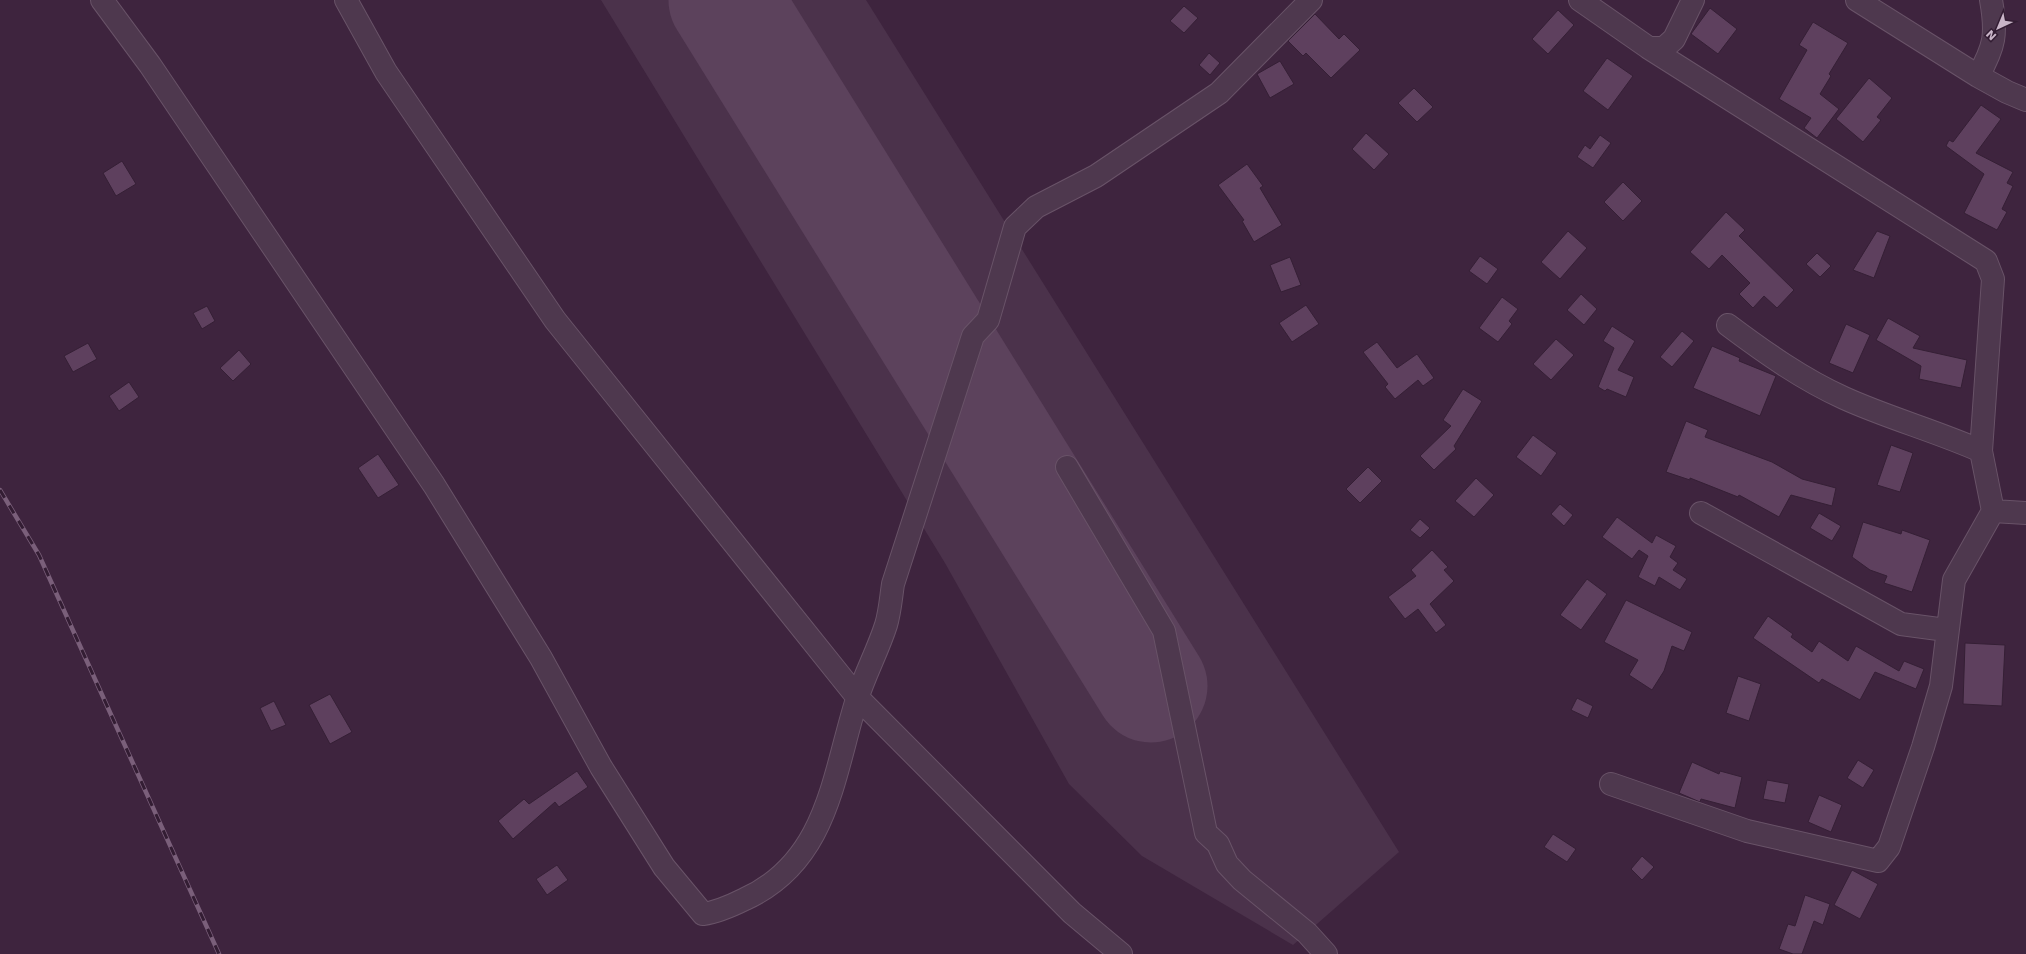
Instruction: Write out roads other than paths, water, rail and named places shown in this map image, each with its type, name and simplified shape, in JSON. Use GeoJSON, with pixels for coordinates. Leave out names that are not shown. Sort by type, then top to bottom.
{"type":"FeatureCollection","features":[{"type":"Feature","properties":{"kind":"street"},"geometry":{"type":"LineString","coordinates":[[102,0],[150,65],[434,485],[541,658],[601,767],[664,867],[702,914],[716,912],[756,894],[788,871],[809,842],[829,802],[858,698],[886,625],[893,584],[974,336],[988,320],[1015,227],[1036,207],[1096,176],[1219,93],[1311,0]]}},
{"type":"Feature","properties":{"kind":"street"},"geometry":{"type":"LineString","coordinates":[[346,0],[386,72],[555,320],[858,698],[1072,913],[1121,954]]}},
{"type":"Feature","properties":{"kind":"street"},"geometry":{"type":"LineString","coordinates":[[1580,0],[1649,48],[1986,261],[1993,279],[1981,451],[1993,511],[1954,580],[1946,630],[1941,686],[1889,847],[1878,861],[1746,831],[1611,784]]}},
{"type":"Feature","properties":{"kind":"street"},"geometry":{"type":"LineString","coordinates":[[1649,48],[1664,48],[1674,39],[1693,0]]}},
{"type":"Feature","properties":{"kind":"street"},"geometry":{"type":"LineString","coordinates":[[1857,0],[1978,76],[2007,92],[2026,100]]}},
{"type":"Feature","properties":{"kind":"street"},"geometry":{"type":"LineString","coordinates":[[1978,76],[1990,54],[1995,36],[1991,0]]}},
{"type":"Feature","properties":{"kind":"street"},"geometry":{"type":"LineString","coordinates":[[1728,325],[1773,358],[1844,398],[1981,451]]}},
{"type":"Feature","properties":{"kind":"street"},"geometry":{"type":"LineString","coordinates":[[1067,467],[1164,631],[1206,833],[1218,844],[1227,864],[1242,880],[1307,933],[1326,954]]}},
{"type":"Feature","properties":{"kind":"street"},"geometry":{"type":"LineString","coordinates":[[1993,511],[2026,513]]}},
{"type":"Feature","properties":{"kind":"street"},"geometry":{"type":"LineString","coordinates":[[1701,513],[1901,624],[1946,630]]}},
{"type":"Feature","properties":{"kind":"railway"},"geometry":{"type":"LineString","coordinates":[[0,490],[39,555],[219,954]]}}]}
